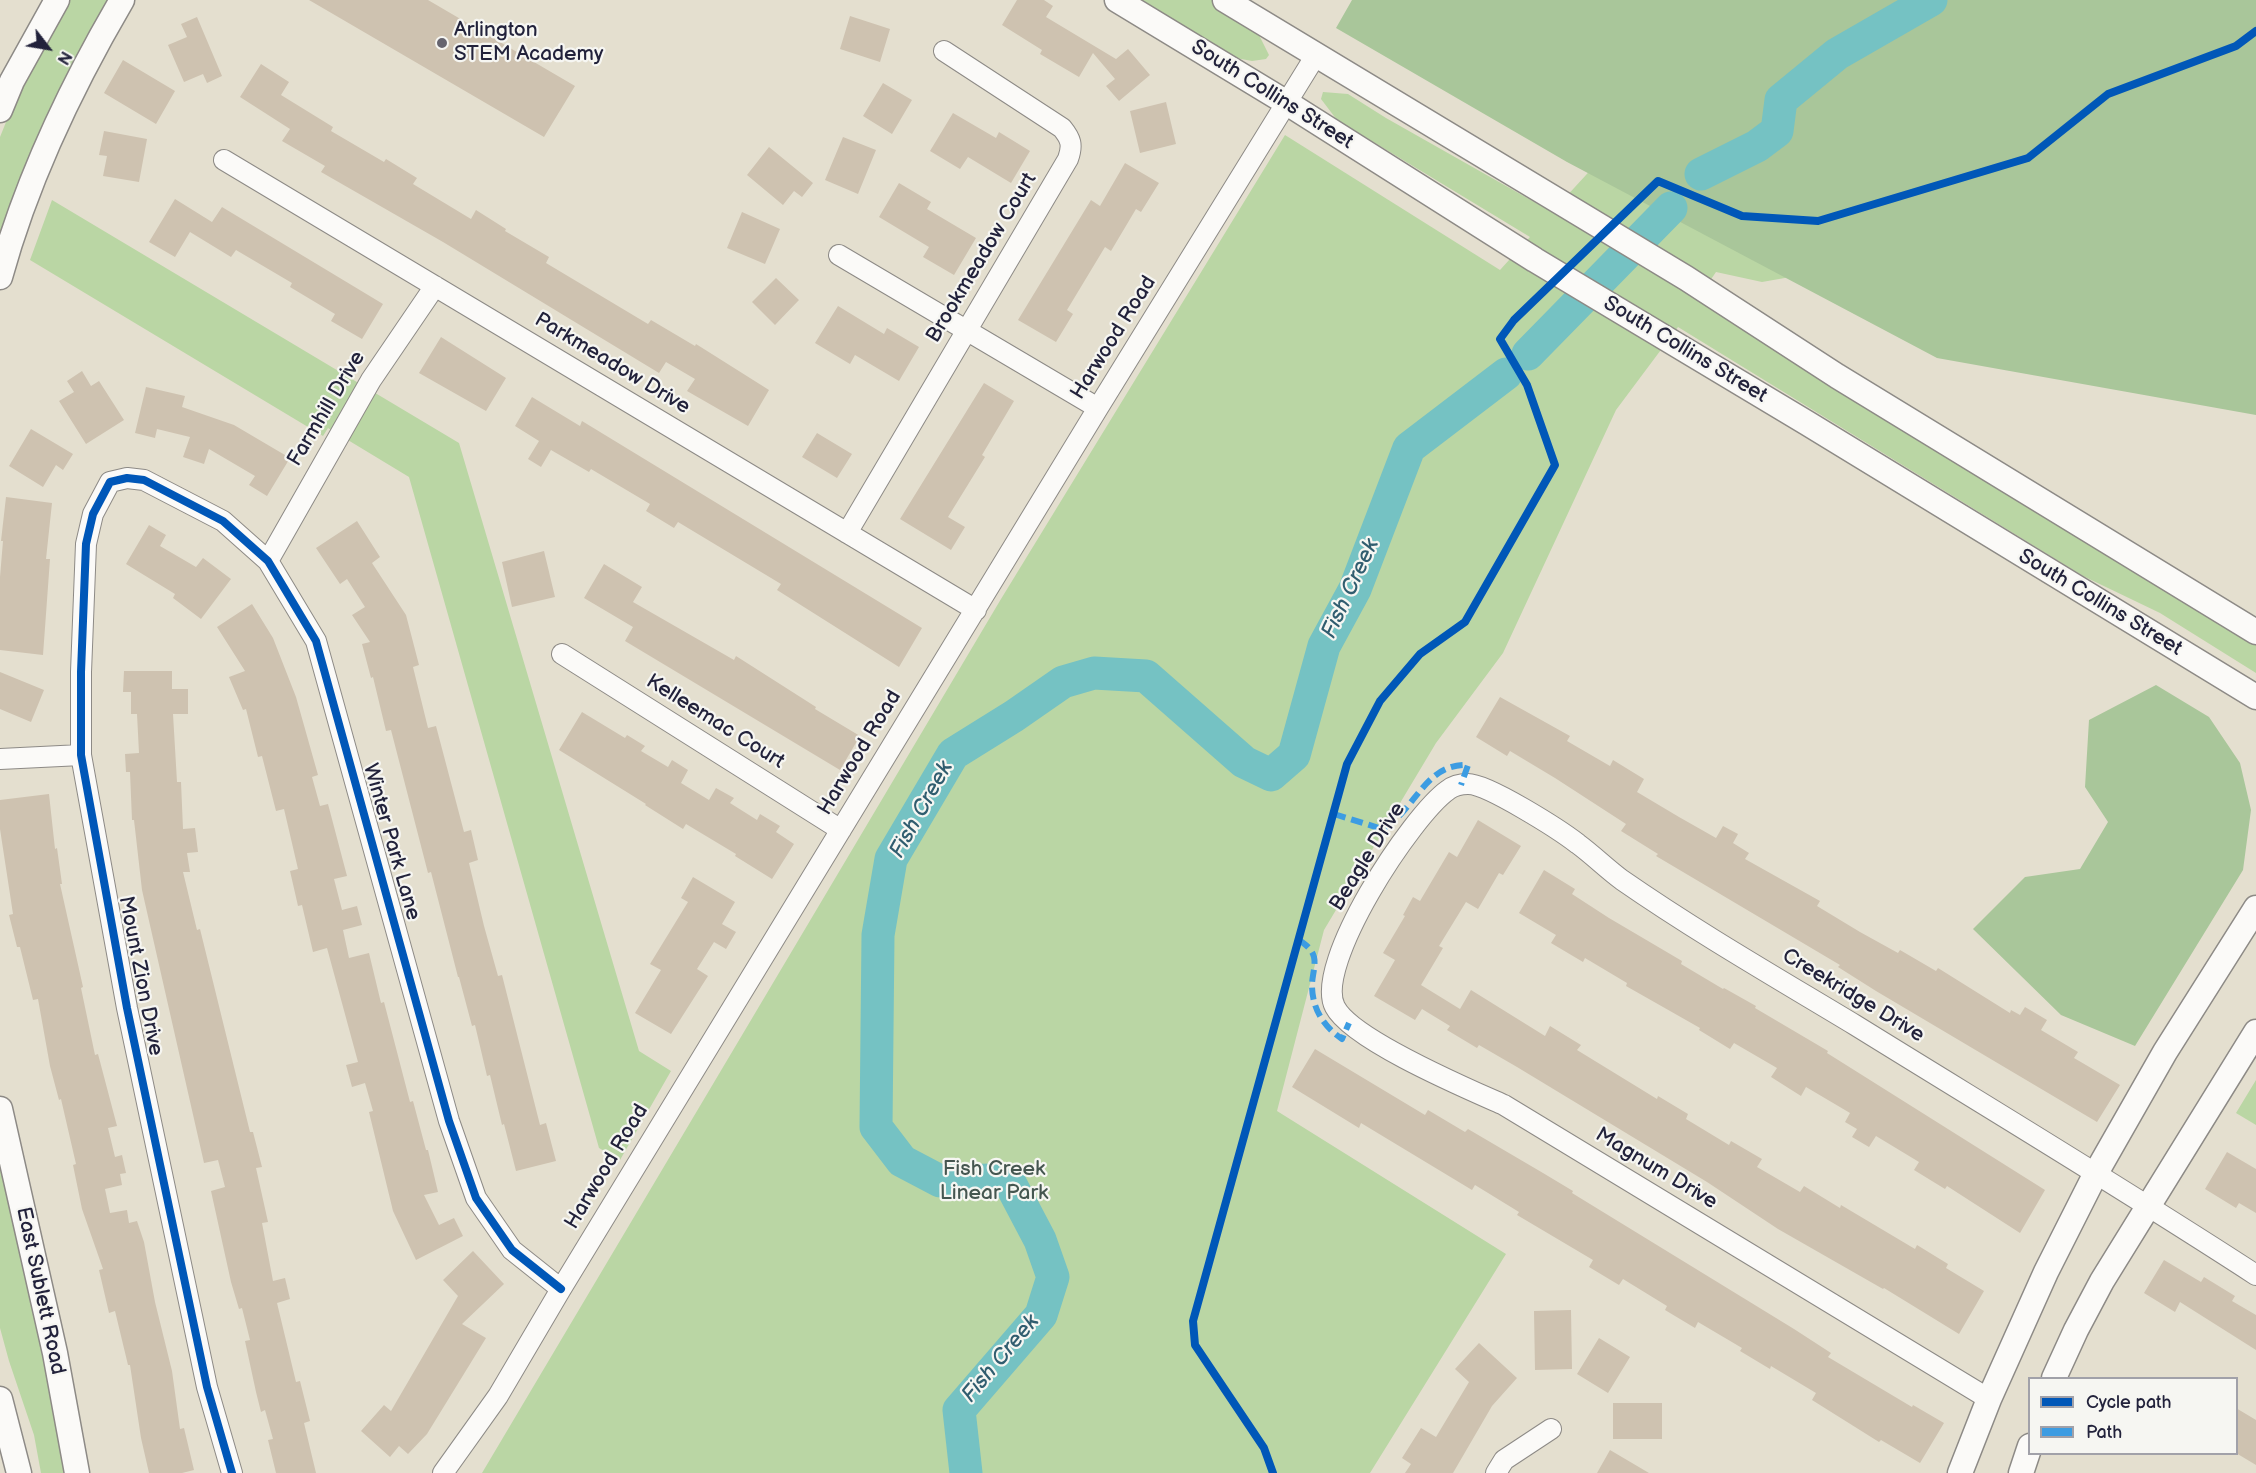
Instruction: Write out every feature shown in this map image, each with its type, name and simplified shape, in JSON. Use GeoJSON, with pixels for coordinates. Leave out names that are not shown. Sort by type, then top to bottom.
{"type":"FeatureCollection","features":[{"type":"Feature","properties":{"kind":"main road"},"geometry":{"type":"LineString","coordinates":[[0,110],[12,81],[57,0]]}},
{"type":"Feature","properties":{"kind":"main road"},"geometry":{"type":"LineString","coordinates":[[0,277],[9,244],[45,149],[87,60],[122,0]]}},
{"type":"Feature","properties":{"kind":"main road","name":"South Collins Street"},"geometry":{"type":"LineString","coordinates":[[1117,0],[1287,103],[1535,260],[2256,697]]}},
{"type":"Feature","properties":{"kind":"main road"},"geometry":{"type":"LineString","coordinates":[[1225,0],[1686,278],[1837,376],[2256,632]]}},
{"type":"Feature","properties":{"kind":"main road"},"geometry":{"type":"LineString","coordinates":[[1960,1473],[1989,1399],[2046,1272],[2096,1173],[2162,1056],[2256,908]]}},
{"type":"Feature","properties":{"kind":"main road"},"geometry":{"type":"LineString","coordinates":[[2054,1377],[2102,1281],[2256,1032]]}},
{"type":"Feature","properties":{"kind":"main road","name":"East Sublett Road"},"geometry":{"type":"LineString","coordinates":[[0,1109],[55,1353],[77,1473]]}},
{"type":"Feature","properties":{"kind":"main road"},"geometry":{"type":"LineString","coordinates":[[0,1398],[19,1473]]}},
{"type":"Feature","properties":{"kind":"main road"},"geometry":{"type":"LineString","coordinates":[[2021,1473],[2028,1452]]}},
{"type":"Feature","properties":{"kind":"street","name":"Brookmeadow Court"},"geometry":{"type":"LineString","coordinates":[[847,533],[1068,159],[1072,148],[1071,138],[1062,128],[944,51]]}},
{"type":"Feature","properties":{"kind":"street","name":"Harwood Road"},"geometry":{"type":"LineString","coordinates":[[442,1473],[498,1396],[1098,408],[1316,55]]}},
{"type":"Feature","properties":{"kind":"street","name":"Parkmeadow Drive"},"geometry":{"type":"LineString","coordinates":[[224,160],[976,610]]}},
{"type":"Feature","properties":{"kind":"street"},"geometry":{"type":"LineString","coordinates":[[839,255],[1098,408]]}},
{"type":"Feature","properties":{"kind":"street","name":"Farmhill Drive"},"geometry":{"type":"LineString","coordinates":[[268,561],[371,380],[435,286]]}},
{"type":"Feature","properties":{"kind":"street","name":"Winter Park Lane"},"geometry":{"type":"LineString","coordinates":[[110,482],[127,478],[144,480],[223,521],[268,561],[316,641],[449,1121],[476,1198],[512,1250],[561,1289]]}},
{"type":"Feature","properties":{"kind":"street","name":"Mount Zion Drive"},"geometry":{"type":"LineString","coordinates":[[110,482],[93,514],[86,544],[81,672],[81,755],[127,1008],[207,1387],[232,1473]]}},
{"type":"Feature","properties":{"kind":"street","name":"Kelleemac Court"},"geometry":{"type":"LineString","coordinates":[[562,654],[841,830]]}},
{"type":"Feature","properties":{"kind":"street"},"geometry":{"type":"LineString","coordinates":[[0,759],[81,755]]}},
{"type":"Feature","properties":{"kind":"street","name":"Creekridge Drive"},"geometry":{"type":"LineString","coordinates":[[1427,807],[1451,787],[1470,784],[1492,790],[1575,842],[1620,878],[1744,958],[2096,1173],[2256,1275]]}},
{"type":"Feature","properties":{"kind":"street","name":"Beagle Drive"},"geometry":{"type":"LineString","coordinates":[[1336,966],[1358,910],[1403,839],[1427,807]]}},
{"type":"Feature","properties":{"kind":"street","name":"Magnum Drive"},"geometry":{"type":"LineString","coordinates":[[1336,966],[1330,991],[1334,1007],[1358,1031],[1434,1075],[1504,1105],[1989,1399]]}},
{"type":"Feature","properties":{"kind":"street"},"geometry":{"type":"LineString","coordinates":[[1496,1473],[1504,1460],[1551,1429]]}},
{"type":"Feature","properties":{"kind":"green space"},"geometry":{"type":"Polygon","coordinates":[[[69,0],[110,0],[40,133],[0,233],[0,137],[21,85],[69,0]]]}},
{"type":"Feature","properties":{"kind":"green space"},"geometry":{"type":"Polygon","coordinates":[[[1140,0],[1212,0],[1255,27],[1269,55],[1266,59],[1252,61],[1236,58],[1140,0]]]}},
{"type":"Feature","properties":{"kind":"green space"},"geometry":{"type":"Polygon","coordinates":[[[1352,0],[2256,0],[2256,415],[1937,358],[1567,162],[1336,28],[1352,0]]]}},
{"type":"Feature","properties":{"kind":"green space","name":"Fish Creek Linear Park"},"geometry":{"type":"Polygon","coordinates":[[[2256,0],[2035,234],[1762,282],[1716,272],[1697,300],[2256,643],[2256,673],[2160,613],[2083,576],[1678,327],[1616,410],[1503,653],[1436,743],[1324,930],[1277,1111],[1506,1254],[1370,1473],[482,1473],[1001,599],[1285,135],[1500,270],[1530,237],[1337,120],[1321,99],[1323,92],[1348,94],[1552,212],[1597,163],[2256,0]]]}},
{"type":"Feature","properties":{"kind":"green space"},"geometry":{"type":"Polygon","coordinates":[[[52,200],[459,443],[639,1051],[671,1071],[620,1160],[599,1148],[409,477],[328,428],[323,436],[30,260],[52,200]]]}},
{"type":"Feature","properties":{"kind":"green space"},"geometry":{"type":"Polygon","coordinates":[[[2156,685],[2209,717],[2240,763],[2251,810],[2243,870],[2135,1046],[2061,1015],[1973,929],[2025,877],[2080,869],[2108,822],[2085,787],[2089,720],[2156,685]]]}},
{"type":"Feature","properties":{"kind":"green space"},"geometry":{"type":"Polygon","coordinates":[[[2256,1080],[2256,1125],[2236,1113],[2256,1080]]]}},
{"type":"Feature","properties":{"kind":"green space"},"geometry":{"type":"Polygon","coordinates":[[[0,1162],[69,1473],[41,1473],[34,1435],[0,1328],[0,1162]]]}},
{"type":"Feature","properties":{"kind":"building","name":"Arlington STEM Academy"},"geometry":{"type":"Polygon","coordinates":[[[309,0],[428,0],[575,86],[544,137],[309,0]]]}},
{"type":"Feature","properties":{"kind":"building"},"geometry":{"type":"Polygon","coordinates":[[[1017,0],[1044,0],[1053,6],[1046,17],[1116,59],[1128,49],[1150,75],[1119,101],[1106,86],[1115,79],[1093,53],[1079,77],[1040,54],[1042,50],[1002,25],[1017,0]]]}},
{"type":"Feature","properties":{"kind":"building"},"geometry":{"type":"Polygon","coordinates":[[[850,16],[890,29],[880,62],[840,49],[850,16]]]}},
{"type":"Feature","properties":{"kind":"building"},"geometry":{"type":"Polygon","coordinates":[[[197,17],[222,76],[207,83],[203,74],[184,82],[168,45],[187,37],[181,24],[197,17]]]}},
{"type":"Feature","properties":{"kind":"building"},"geometry":{"type":"Polygon","coordinates":[[[123,60],[175,91],[156,124],[104,93],[123,60]]]}},
{"type":"Feature","properties":{"kind":"building"},"geometry":{"type":"Polygon","coordinates":[[[261,64],[289,82],[281,95],[333,127],[331,131],[384,162],[386,159],[417,178],[413,184],[471,219],[476,210],[506,229],[505,231],[549,257],[546,263],[648,324],[651,320],[695,346],[696,344],[769,390],[748,426],[687,391],[695,379],[666,362],[659,373],[443,242],[321,172],[325,166],[282,141],[290,129],[240,97],[261,64]]]}},
{"type":"Feature","properties":{"kind":"building"},"geometry":{"type":"Polygon","coordinates":[[[883,83],[912,100],[892,134],[863,116],[883,83]]]}},
{"type":"Feature","properties":{"kind":"building"},"geometry":{"type":"Polygon","coordinates":[[[1166,102],[1176,144],[1140,153],[1130,111],[1166,102]]]}},
{"type":"Feature","properties":{"kind":"building"},"geometry":{"type":"Polygon","coordinates":[[[953,113],[996,138],[999,132],[1030,151],[1011,183],[968,157],[960,169],[930,151],[953,113]]]}},
{"type":"Feature","properties":{"kind":"building"},"geometry":{"type":"Polygon","coordinates":[[[104,131],[147,139],[139,182],[103,176],[107,156],[99,155],[104,131]]]}},
{"type":"Feature","properties":{"kind":"building"},"geometry":{"type":"Polygon","coordinates":[[[843,137],[876,150],[858,194],[825,180],[843,137]]]}},
{"type":"Feature","properties":{"kind":"building"},"geometry":{"type":"Polygon","coordinates":[[[769,147],[813,183],[802,197],[794,191],[783,205],[747,175],[769,147]]]}},
{"type":"Feature","properties":{"kind":"building"},"geometry":{"type":"Polygon","coordinates":[[[1125,163],[1159,183],[1141,212],[1136,209],[1111,251],[1105,247],[1067,310],[1073,314],[1056,342],[1018,320],[1091,200],[1100,206],[1125,163]]]}},
{"type":"Feature","properties":{"kind":"building"},"geometry":{"type":"Polygon","coordinates":[[[899,183],[931,202],[927,209],[976,238],[954,275],[923,257],[929,247],[879,217],[899,183]]]}},
{"type":"Feature","properties":{"kind":"building"},"geometry":{"type":"Polygon","coordinates":[[[175,199],[212,222],[222,207],[383,304],[362,339],[331,321],[335,314],[290,287],[292,283],[236,250],[231,257],[190,232],[175,257],[149,242],[175,199]]]}},
{"type":"Feature","properties":{"kind":"building"},"geometry":{"type":"Polygon","coordinates":[[[742,212],[780,229],[765,264],[727,248],[742,212]]]}},
{"type":"Feature","properties":{"kind":"building"},"geometry":{"type":"Polygon","coordinates":[[[776,278],[799,300],[775,325],[752,302],[776,278]]]}},
{"type":"Feature","properties":{"kind":"building"},"geometry":{"type":"Polygon","coordinates":[[[838,306],[884,334],[887,328],[919,347],[899,381],[855,355],[850,364],[815,343],[838,306]]]}},
{"type":"Feature","properties":{"kind":"building"},"geometry":{"type":"Polygon","coordinates":[[[441,337],[506,378],[486,411],[419,373],[441,337]]]}},
{"type":"Feature","properties":{"kind":"building"},"geometry":{"type":"Polygon","coordinates":[[[82,371],[91,386],[99,381],[124,420],[86,444],[59,401],[74,392],[67,381],[82,371]]]}},
{"type":"Feature","properties":{"kind":"building"},"geometry":{"type":"Polygon","coordinates":[[[984,383],[1014,401],[982,455],[985,457],[948,517],[965,527],[951,550],[900,519],[984,383]]]}},
{"type":"Feature","properties":{"kind":"building"},"geometry":{"type":"Polygon","coordinates":[[[146,387],[185,396],[182,407],[234,425],[290,458],[267,496],[249,485],[255,476],[209,449],[204,464],[183,457],[190,437],[157,429],[155,438],[135,433],[146,387]]]}},
{"type":"Feature","properties":{"kind":"building"},"geometry":{"type":"Polygon","coordinates":[[[532,397],[580,426],[582,421],[922,628],[899,667],[777,590],[781,584],[678,522],[674,528],[646,511],[650,504],[591,469],[589,472],[551,450],[541,467],[528,459],[539,441],[515,426],[532,397]]]}},
{"type":"Feature","properties":{"kind":"building"},"geometry":{"type":"Polygon","coordinates":[[[31,429],[73,454],[63,470],[56,465],[43,487],[9,466],[31,429]]]}},
{"type":"Feature","properties":{"kind":"building"},"geometry":{"type":"Polygon","coordinates":[[[817,433],[852,454],[837,478],[802,457],[817,433]]]}},
{"type":"Feature","properties":{"kind":"building"},"geometry":{"type":"Polygon","coordinates":[[[6,497],[52,503],[46,559],[50,559],[43,655],[0,650],[0,577],[3,541],[1,541],[6,497]]]}},
{"type":"Feature","properties":{"kind":"building"},"geometry":{"type":"Polygon","coordinates":[[[357,521],[380,557],[372,563],[406,615],[419,665],[413,667],[428,728],[436,726],[464,832],[471,830],[478,860],[469,863],[484,926],[498,976],[502,975],[540,1125],[546,1123],[556,1161],[516,1171],[490,1075],[487,1076],[475,1025],[472,1026],[458,977],[431,872],[428,873],[391,730],[386,731],[373,677],[371,678],[362,644],[370,642],[352,615],[365,607],[347,579],[340,584],[316,548],[357,521]]]}},
{"type":"Feature","properties":{"kind":"building"},"geometry":{"type":"Polygon","coordinates":[[[149,525],[166,535],[160,546],[196,567],[203,558],[231,579],[201,619],[173,598],[175,594],[126,564],[149,525]]]}},
{"type":"Feature","properties":{"kind":"building"},"geometry":{"type":"Polygon","coordinates":[[[544,551],[555,597],[512,607],[502,562],[544,551]]]}},
{"type":"Feature","properties":{"kind":"building"},"geometry":{"type":"Polygon","coordinates":[[[604,564],[642,587],[633,602],[734,660],[736,656],[860,736],[840,770],[625,641],[633,627],[584,598],[604,564]]]}},
{"type":"Feature","properties":{"kind":"building"},"geometry":{"type":"Polygon","coordinates":[[[252,604],[273,638],[296,697],[318,775],[312,777],[320,806],[328,804],[347,876],[334,879],[342,910],[357,906],[362,925],[343,930],[349,958],[369,953],[381,1003],[384,1002],[410,1102],[413,1101],[438,1192],[424,1195],[439,1225],[454,1218],[463,1236],[416,1260],[393,1211],[369,1112],[373,1111],[365,1083],[352,1087],[346,1065],[358,1062],[327,948],[313,952],[302,905],[298,906],[290,871],[298,869],[284,809],[276,811],[262,756],[258,757],[246,709],[243,710],[229,677],[245,671],[217,627],[252,604]]]}},
{"type":"Feature","properties":{"kind":"building"},"geometry":{"type":"Polygon","coordinates":[[[124,671],[172,671],[172,689],[188,689],[188,714],[173,714],[177,782],[181,782],[183,829],[195,828],[198,852],[187,853],[190,872],[183,872],[197,930],[200,929],[250,1132],[253,1132],[262,1167],[256,1168],[268,1222],[262,1223],[273,1281],[285,1278],[290,1299],[277,1303],[296,1382],[300,1381],[310,1421],[304,1423],[316,1473],[276,1473],[268,1440],[273,1439],[265,1410],[261,1412],[256,1392],[245,1341],[250,1340],[242,1308],[239,1309],[231,1282],[211,1191],[225,1187],[218,1160],[204,1163],[142,890],[134,820],[132,820],[130,772],[126,772],[125,754],[139,753],[137,714],[131,714],[131,692],[123,692],[124,671]]]}},
{"type":"Feature","properties":{"kind":"building"},"geometry":{"type":"Polygon","coordinates":[[[0,672],[44,690],[31,722],[0,709],[0,672]]]}},
{"type":"Feature","properties":{"kind":"building"},"geometry":{"type":"Polygon","coordinates":[[[1500,697],[1570,736],[1567,741],[1610,766],[1613,760],[1644,779],[1637,792],[1679,817],[1716,838],[1723,826],[1738,834],[1733,843],[1749,853],[1745,859],[1820,901],[1817,906],[1860,932],[1898,953],[1900,950],[1936,971],[1938,968],[2010,1013],[2011,1010],[2020,1015],[2025,1007],[2047,1020],[2041,1030],[2078,1052],[2074,1058],[2120,1085],[2097,1122],[1876,991],[1838,967],[1840,965],[1656,856],[1658,854],[1621,831],[1626,824],[1555,778],[1510,751],[1507,756],[1476,737],[1500,697]]]}},
{"type":"Feature","properties":{"kind":"building"},"geometry":{"type":"Polygon","coordinates":[[[582,712],[625,738],[627,735],[645,746],[641,751],[668,767],[672,760],[688,770],[681,783],[709,800],[716,788],[734,798],[730,803],[757,820],[760,814],[780,826],[776,832],[794,844],[772,879],[686,824],[683,829],[559,750],[582,712]]]}},
{"type":"Feature","properties":{"kind":"building"},"geometry":{"type":"Polygon","coordinates":[[[49,794],[55,849],[57,848],[62,884],[60,884],[83,987],[81,988],[95,1055],[98,1054],[117,1126],[108,1128],[115,1157],[122,1155],[126,1173],[120,1174],[122,1185],[105,1189],[110,1213],[127,1210],[129,1223],[137,1221],[144,1242],[155,1302],[172,1371],[180,1429],[184,1428],[194,1470],[182,1473],[149,1473],[141,1438],[130,1365],[128,1365],[115,1311],[109,1313],[99,1270],[103,1269],[82,1209],[73,1165],[76,1164],[61,1099],[59,1100],[50,1066],[38,999],[33,1000],[20,947],[17,947],[9,915],[13,914],[0,829],[0,800],[49,794]]]}},
{"type":"Feature","properties":{"kind":"building"},"geometry":{"type":"Polygon","coordinates":[[[1478,820],[1521,846],[1503,875],[1499,873],[1478,909],[1466,902],[1439,946],[1443,948],[1421,985],[1460,1009],[1471,990],[1545,1036],[1550,1026],[1581,1045],[1577,1050],[1657,1099],[1658,1096],[1688,1114],[1686,1119],[1729,1145],[1731,1141],[1762,1159],[1757,1167],[1800,1192],[1804,1186],[1915,1249],[1917,1245],[1948,1264],[1946,1268],[1984,1291],[1959,1334],[1884,1288],[1778,1229],[1707,1182],[1517,1067],[1479,1045],[1477,1048],[1447,1030],[1450,1026],[1422,1009],[1415,1020],[1374,996],[1395,960],[1383,953],[1405,916],[1403,915],[1413,897],[1420,901],[1449,852],[1457,857],[1478,820]]]}},
{"type":"Feature","properties":{"kind":"building"},"geometry":{"type":"Polygon","coordinates":[[[1544,870],[1575,889],[1572,894],[1682,961],[1681,964],[1756,1006],[1755,1008],[1828,1051],[1827,1053],[2045,1190],[2020,1233],[1947,1186],[1945,1189],[1914,1170],[1919,1162],[1876,1136],[1869,1147],[1852,1137],[1857,1129],[1845,1122],[1850,1113],[1806,1087],[1801,1096],[1771,1077],[1777,1068],[1734,1043],[1730,1049],[1699,1030],[1700,1028],[1626,986],[1627,983],[1585,958],[1583,962],[1551,943],[1556,935],[1519,913],[1544,870]]]}},
{"type":"Feature","properties":{"kind":"building"},"geometry":{"type":"Polygon","coordinates":[[[693,877],[735,902],[722,924],[736,932],[726,949],[714,942],[697,969],[708,976],[671,1034],[635,1013],[661,970],[650,964],[688,902],[681,898],[693,877]]]}},
{"type":"Feature","properties":{"kind":"building"},"geometry":{"type":"Polygon","coordinates":[[[1315,1049],[1425,1115],[1428,1110],[1465,1132],[1468,1129],[1543,1173],[1794,1329],[1831,1353],[1828,1357],[1912,1407],[1913,1405],[1944,1423],[1920,1463],[1881,1440],[1879,1442],[1812,1400],[1816,1393],[1771,1366],[1770,1369],[1740,1351],[1742,1348],[1698,1322],[1695,1328],[1665,1310],[1667,1306],[1623,1279],[1619,1285],[1589,1267],[1593,1260],[1517,1215],[1519,1212],[1475,1185],[1472,1190],[1361,1123],[1359,1128],[1292,1087],[1315,1049]]]}},
{"type":"Feature","properties":{"kind":"building"},"geometry":{"type":"Polygon","coordinates":[[[2227,1152],[2256,1169],[2256,1213],[2239,1203],[2236,1208],[2205,1189],[2227,1152]]]}},
{"type":"Feature","properties":{"kind":"building"},"geometry":{"type":"Polygon","coordinates":[[[473,1251],[504,1284],[462,1324],[486,1338],[427,1434],[408,1454],[399,1446],[390,1457],[361,1431],[384,1405],[391,1411],[458,1296],[443,1280],[473,1251]]]}},
{"type":"Feature","properties":{"kind":"building"},"geometry":{"type":"Polygon","coordinates":[[[2164,1260],[2201,1282],[2204,1277],[2235,1296],[2232,1301],[2256,1315],[2256,1350],[2180,1302],[2175,1312],[2144,1293],[2164,1260]]]}},
{"type":"Feature","properties":{"kind":"building"},"geometry":{"type":"Polygon","coordinates":[[[1571,1310],[1572,1369],[1535,1370],[1534,1311],[1571,1310]]]}},
{"type":"Feature","properties":{"kind":"building"},"geometry":{"type":"Polygon","coordinates":[[[1599,1338],[1630,1357],[1608,1393],[1577,1374],[1599,1338]]]}},
{"type":"Feature","properties":{"kind":"building"},"geometry":{"type":"Polygon","coordinates":[[[1479,1343],[1517,1378],[1492,1406],[1453,1473],[1405,1473],[1411,1464],[1402,1458],[1421,1428],[1436,1437],[1469,1382],[1455,1369],[1479,1343]]]}},
{"type":"Feature","properties":{"kind":"building"},"geometry":{"type":"Polygon","coordinates":[[[1613,1403],[1662,1403],[1662,1439],[1613,1439],[1613,1403]]]}},
{"type":"Feature","properties":{"kind":"building"},"geometry":{"type":"Polygon","coordinates":[[[2238,1409],[2256,1420],[2256,1465],[2238,1454],[2238,1409]]]}},
{"type":"Feature","properties":{"kind":"building"},"geometry":{"type":"Polygon","coordinates":[[[1610,1450],[1649,1473],[1597,1473],[1610,1450]]]}},
{"type":"Feature","properties":{"kind":"waterway","name":"Fish Creek"},"geometry":{"type":"LineString","coordinates":[[1701,174],[1757,146],[1777,131],[1781,100],[1837,54],[1931,0]]}},
{"type":"Feature","properties":{"kind":"waterway","name":"Fish Creek"},"geometry":{"type":"LineString","coordinates":[[1528,354],[1671,208]]}},
{"type":"Feature","properties":{"kind":"waterway","name":"Fish Creek"},"geometry":{"type":"LineString","coordinates":[[966,1473],[959,1410],[1041,1315],[1053,1277],[1040,1240],[1010,1183],[994,1180],[940,1181],[902,1161],[876,1127],[878,935],[891,859],[953,754],[1063,682],[1094,673],[1146,676],[1244,762],[1271,775],[1294,755],[1324,646],[1355,589],[1409,448],[1506,374]]}},
{"type":"Feature","properties":{"kind":"marked path"},"geometry":{"type":"LineString","coordinates":[[1334,814],[1382,829],[1403,812],[1430,780],[1453,766],[1468,765],[1461,785]]}},
{"type":"Feature","properties":{"kind":"marked path"},"geometry":{"type":"LineString","coordinates":[[1299,940],[1310,949],[1314,957],[1312,985],[1316,1009],[1320,1016],[1342,1039],[1349,1023]]}},
{"type":"Feature","properties":{"kind":"cycle path"},"geometry":{"type":"LineString","coordinates":[[1273,1473],[1264,1448],[1195,1345],[1193,1321],[1347,764],[1380,701],[1420,654],[1465,622],[1555,465],[1527,385],[1500,339],[1514,320],[1658,181],[1742,216],[1818,221],[2028,158],[2108,94],[2236,46],[2256,31]]}},
{"type":"Feature","properties":{"kind":"cycle path"},"geometry":{"type":"LineString","coordinates":[[232,1473],[207,1387],[127,1008],[81,755],[81,672],[86,544],[93,514],[110,482],[127,478],[144,480],[223,521],[268,561],[316,641],[449,1121],[476,1198],[512,1250],[561,1289]]}},
{"type":"Feature","properties":{"kind":"place","name":"Arlington STEM Academy"},"geometry":{"type":"Point","coordinates":[442,43]}}]}
